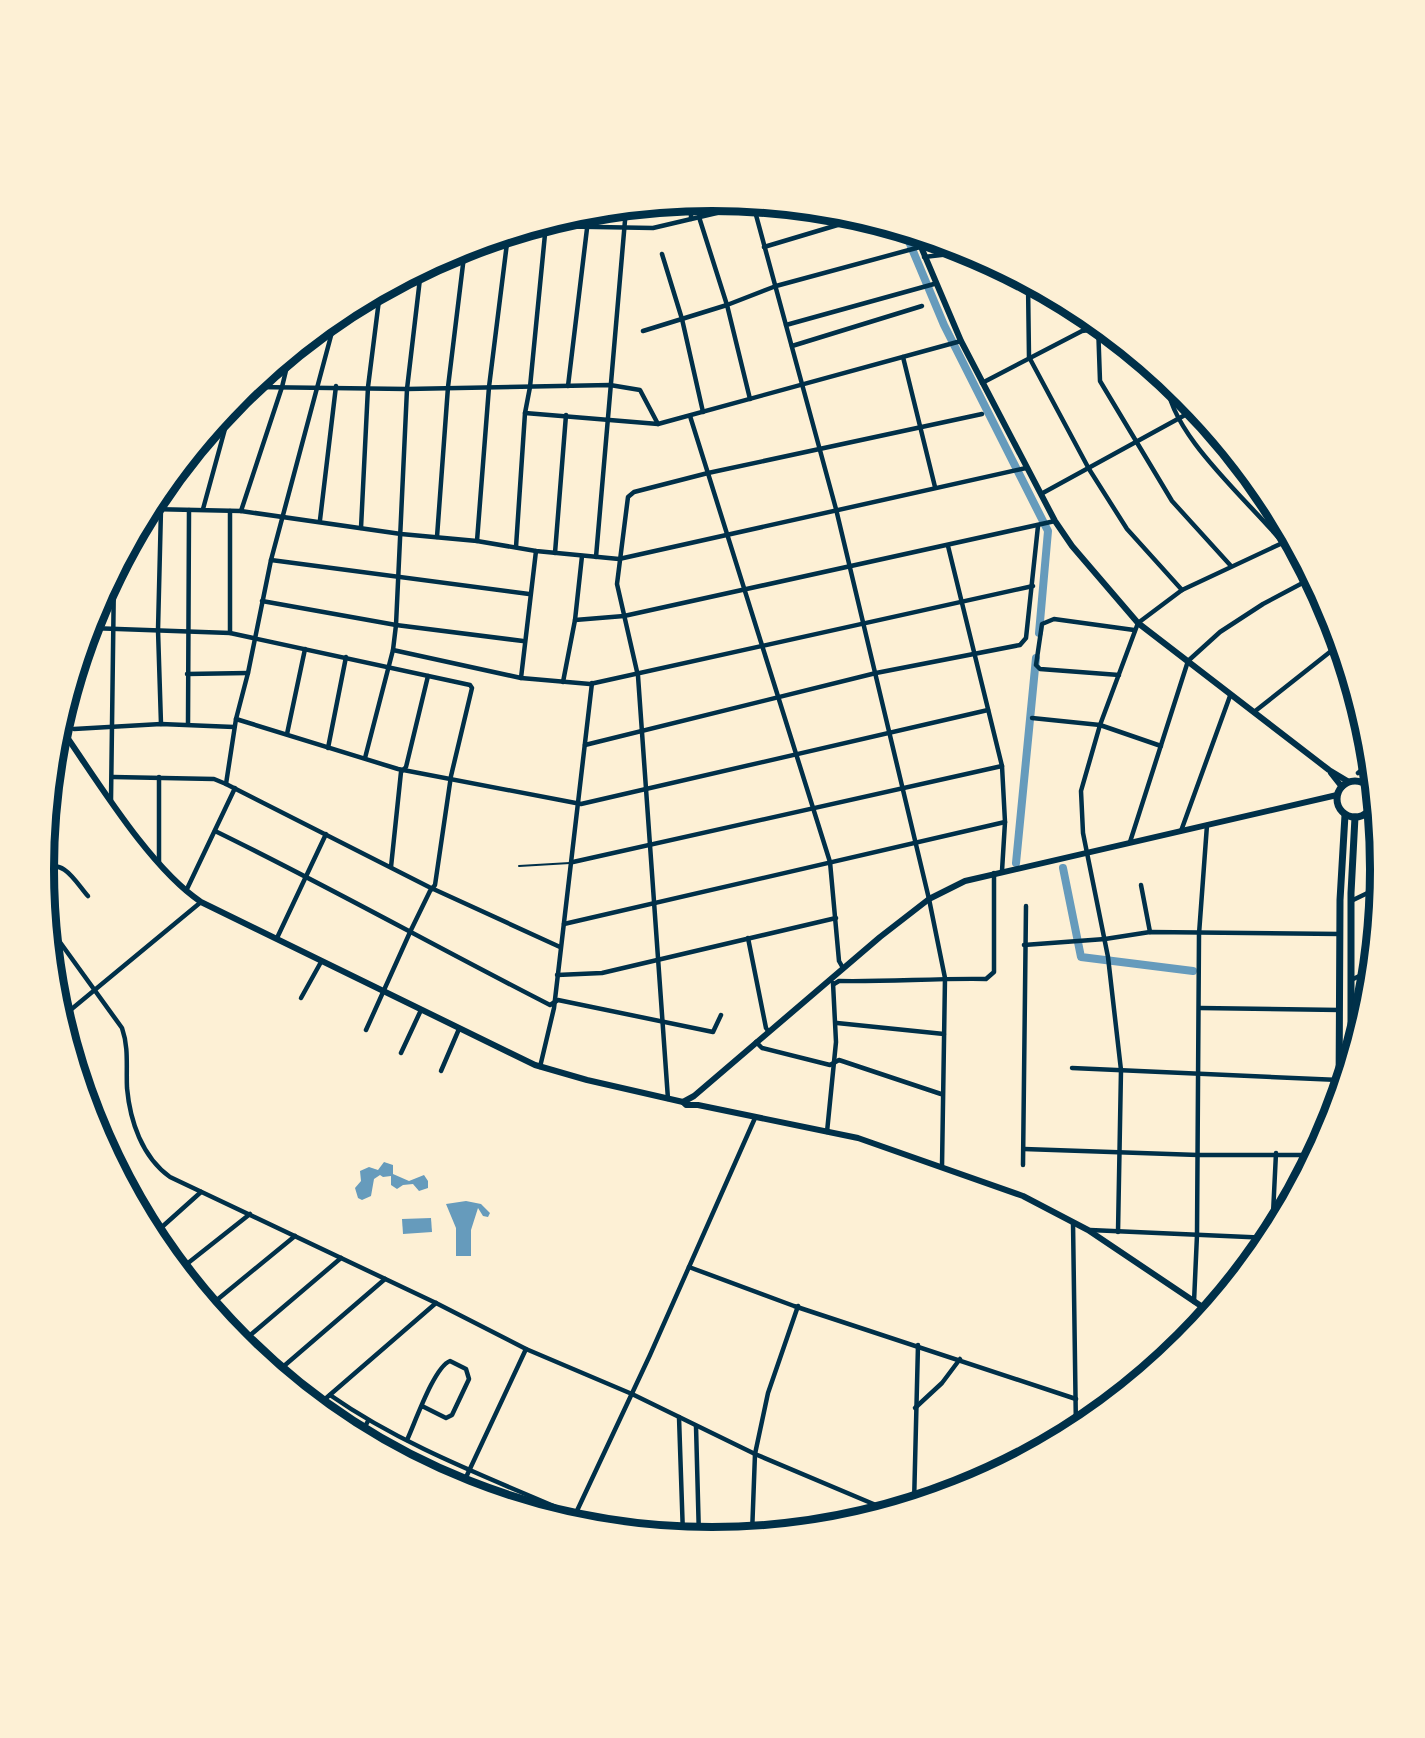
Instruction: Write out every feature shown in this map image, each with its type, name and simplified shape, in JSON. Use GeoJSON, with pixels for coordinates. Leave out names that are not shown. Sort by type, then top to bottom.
{"type":"FeatureCollection","features":[{"type":"Feature","properties":{"kind":"main road"},"geometry":{"type":"LineString","coordinates":[[1365,786],[1363,783],[1349,782],[1342,787],[1337,795],[1338,806],[1345,814],[1355,817],[1368,810]]}},
{"type":"Feature","properties":{"kind":"main road"},"geometry":{"type":"LineString","coordinates":[[1339,1071],[1340,934],[1345,814]]}},
{"type":"Feature","properties":{"kind":"main road"},"geometry":{"type":"LineString","coordinates":[[1352,1026],[1351,901],[1355,817]]}},
{"type":"Feature","properties":{"kind":"street"},"geometry":{"type":"LineString","coordinates":[[691,211],[691,219]]}},
{"type":"Feature","properties":{"kind":"street"},"geometry":{"type":"LineString","coordinates":[[573,226],[653,228],[723,211]]}},
{"type":"Feature","properties":{"kind":"street"},"geometry":{"type":"LineString","coordinates":[[755,212],[836,509],[929,899],[945,978],[941,1094],[942,1167]]}},
{"type":"Feature","properties":{"kind":"street"},"geometry":{"type":"LineString","coordinates":[[596,557],[625,216]]}},
{"type":"Feature","properties":{"kind":"street"},"geometry":{"type":"LineString","coordinates":[[699,217],[727,305],[750,399]]}},
{"type":"Feature","properties":{"kind":"street"},"geometry":{"type":"LineString","coordinates":[[568,386],[588,222]]}},
{"type":"Feature","properties":{"kind":"street"},"geometry":{"type":"LineString","coordinates":[[764,247],[843,223]]}},
{"type":"Feature","properties":{"kind":"street"},"geometry":{"type":"LineString","coordinates":[[516,547],[525,413],[530,387],[545,232]]}},
{"type":"Feature","properties":{"kind":"street"},"geometry":{"type":"LineString","coordinates":[[915,242],[915,248],[924,257],[930,285],[1024,469],[1041,494],[1052,522],[1138,623],[1230,696],[1329,770],[1349,782]]}},
{"type":"Feature","properties":{"kind":"street"},"geometry":{"type":"LineString","coordinates":[[477,541],[489,387],[507,243]]}},
{"type":"Feature","properties":{"kind":"street"},"geometry":{"type":"LineString","coordinates":[[643,331],[727,305],[776,286],[915,248]]}},
{"type":"Feature","properties":{"kind":"street"},"geometry":{"type":"LineString","coordinates":[[662,254],[682,319],[703,412]]}},
{"type":"Feature","properties":{"kind":"street"},"geometry":{"type":"LineString","coordinates":[[924,257],[947,254]]}},
{"type":"Feature","properties":{"kind":"street"},"geometry":{"type":"LineString","coordinates":[[437,537],[448,387],[464,260]]}},
{"type":"Feature","properties":{"kind":"street"},"geometry":{"type":"LineString","coordinates":[[365,758],[393,650],[396,625],[407,389],[420,279]]}},
{"type":"Feature","properties":{"kind":"street"},"geometry":{"type":"LineString","coordinates":[[786,324],[930,285]]}},
{"type":"Feature","properties":{"kind":"street"},"geometry":{"type":"LineString","coordinates":[[1028,291],[1029,357],[1089,469],[1127,529],[1182,590]]}},
{"type":"Feature","properties":{"kind":"street"},"geometry":{"type":"LineString","coordinates":[[361,528],[368,387],[379,302]]}},
{"type":"Feature","properties":{"kind":"street"},"geometry":{"type":"LineString","coordinates":[[792,346],[922,306]]}},
{"type":"Feature","properties":{"kind":"street"},"geometry":{"type":"LineString","coordinates":[[982,383],[1029,357],[1089,329]]}},
{"type":"Feature","properties":{"kind":"street"},"geometry":{"type":"LineString","coordinates":[[226,784],[234,727],[256,637],[271,560],[332,332]]}},
{"type":"Feature","properties":{"kind":"street"},"geometry":{"type":"LineString","coordinates":[[1100,337],[1100,381],[1172,501],[1231,566]]}},
{"type":"Feature","properties":{"kind":"street"},"geometry":{"type":"LineString","coordinates":[[525,413],[608,418],[658,424],[959,341]]}},
{"type":"Feature","properties":{"kind":"street"},"geometry":{"type":"LineString","coordinates":[[903,357],[935,487]]}},
{"type":"Feature","properties":{"kind":"street"},"geometry":{"type":"LineString","coordinates":[[241,511],[287,367]]}},
{"type":"Feature","properties":{"kind":"street"},"geometry":{"type":"LineString","coordinates":[[264,387],[336,386],[407,389],[610,385],[640,390],[658,424]]}},
{"type":"Feature","properties":{"kind":"street"},"geometry":{"type":"LineString","coordinates":[[320,520],[336,386]]}},
{"type":"Feature","properties":{"kind":"street"},"geometry":{"type":"LineString","coordinates":[[1118,1232],[1121,1070],[1108,957],[1086,853],[1081,791],[1100,725],[1138,623],[1182,590],[1283,543],[1263,518],[1210,465],[1180,418],[1168,394]]}},
{"type":"Feature","properties":{"kind":"street"},"geometry":{"type":"LineString","coordinates":[[668,1099],[656,902],[638,673],[617,584],[630,494],[708,472],[982,414]]}},
{"type":"Feature","properties":{"kind":"street"},"geometry":{"type":"LineString","coordinates":[[1041,494],[1188,414]]}},
{"type":"Feature","properties":{"kind":"street"},"geometry":{"type":"LineString","coordinates":[[555,553],[566,415]]}},
{"type":"Feature","properties":{"kind":"street"},"geometry":{"type":"LineString","coordinates":[[690,416],[830,862],[839,961],[843,968]]}},
{"type":"Feature","properties":{"kind":"street"},"geometry":{"type":"LineString","coordinates":[[203,509],[226,425]]}},
{"type":"Feature","properties":{"kind":"street"},"geometry":{"type":"LineString","coordinates":[[161,509],[203,509],[282,515],[401,534],[620,559],[836,509],[1024,469]]}},
{"type":"Feature","properties":{"kind":"street"},"geometry":{"type":"LineString","coordinates":[[161,509],[158,630],[161,724]]}},
{"type":"Feature","properties":{"kind":"street"},"geometry":{"type":"LineString","coordinates":[[188,724],[189,510]]}},
{"type":"Feature","properties":{"kind":"street"},"geometry":{"type":"LineString","coordinates":[[230,511],[230,633]]}},
{"type":"Feature","properties":{"kind":"street"},"geometry":{"type":"LineString","coordinates":[[575,620],[624,616],[743,588],[1052,522]]}},
{"type":"Feature","properties":{"kind":"street"},"geometry":{"type":"LineString","coordinates":[[585,744],[876,673],[1024,642],[1040,525]]}},
{"type":"Feature","properties":{"kind":"street"},"geometry":{"type":"LineString","coordinates":[[948,546],[1002,766],[1005,822],[1002,871]]}},
{"type":"Feature","properties":{"kind":"street"},"geometry":{"type":"LineString","coordinates":[[521,678],[529,594],[536,551]]}},
{"type":"Feature","properties":{"kind":"street"},"geometry":{"type":"LineString","coordinates":[[563,682],[575,620],[582,556]]}},
{"type":"Feature","properties":{"kind":"street"},"geometry":{"type":"LineString","coordinates":[[271,560],[529,594]]}},
{"type":"Feature","properties":{"kind":"street"},"geometry":{"type":"LineString","coordinates":[[1130,842],[1188,661],[1220,632],[1263,604],[1305,582]]}},
{"type":"Feature","properties":{"kind":"street"},"geometry":{"type":"LineString","coordinates":[[393,650],[521,678],[592,683],[1033,586]]}},
{"type":"Feature","properties":{"kind":"street"},"geometry":{"type":"LineString","coordinates":[[111,800],[114,595]]}},
{"type":"Feature","properties":{"kind":"street"},"geometry":{"type":"LineString","coordinates":[[262,601],[396,625],[524,640]]}},
{"type":"Feature","properties":{"kind":"street"},"geometry":{"type":"LineString","coordinates":[[1119,675],[1038,668],[1042,624],[1045,621],[1054,620],[1134,630]]}},
{"type":"Feature","properties":{"kind":"street"},"geometry":{"type":"LineString","coordinates":[[100,627],[230,633],[470,684],[451,779],[435,885],[409,933],[366,1030]]}},
{"type":"Feature","properties":{"kind":"street"},"geometry":{"type":"LineString","coordinates":[[286,734],[305,649]]}},
{"type":"Feature","properties":{"kind":"street"},"geometry":{"type":"LineString","coordinates":[[1254,712],[1333,649]]}},
{"type":"Feature","properties":{"kind":"street"},"geometry":{"type":"LineString","coordinates":[[328,748],[346,657]]}},
{"type":"Feature","properties":{"kind":"street"},"geometry":{"type":"LineString","coordinates":[[187,674],[248,673]]}},
{"type":"Feature","properties":{"kind":"street"},"geometry":{"type":"LineString","coordinates":[[391,867],[400,772],[403,770],[412,746],[428,676]]}},
{"type":"Feature","properties":{"kind":"street"},"geometry":{"type":"LineString","coordinates":[[540,1067],[551,1026],[573,862],[592,683]]}},
{"type":"Feature","properties":{"kind":"street"},"geometry":{"type":"LineString","coordinates":[[1181,831],[1230,696]]}},
{"type":"Feature","properties":{"kind":"street"},"geometry":{"type":"LineString","coordinates":[[236,718],[403,770],[578,804],[988,710]]}},
{"type":"Feature","properties":{"kind":"street"},"geometry":{"type":"LineString","coordinates":[[1032,718],[1100,725],[1161,746]]}},
{"type":"Feature","properties":{"kind":"street"},"geometry":{"type":"LineString","coordinates":[[74,729],[161,724],[234,727]]}},
{"type":"Feature","properties":{"kind":"street"},"geometry":{"type":"LineString","coordinates":[[68,739],[159,862],[186,891],[201,902],[540,1067],[682,1102],[686,1105],[698,1105],[858,1138],[1023,1196],[1088,1230],[1203,1308]]}},
{"type":"Feature","properties":{"kind":"street"},"geometry":{"type":"LineString","coordinates":[[573,862],[1002,766]]}},
{"type":"Feature","properties":{"kind":"street"},"geometry":{"type":"LineString","coordinates":[[1358,773],[1363,769]]}},
{"type":"Feature","properties":{"kind":"street"},"geometry":{"type":"LineString","coordinates":[[1329,770],[1342,787]]}},
{"type":"Feature","properties":{"kind":"street"},"geometry":{"type":"LineString","coordinates":[[113,777],[214,779],[432,888],[560,947]]}},
{"type":"Feature","properties":{"kind":"street"},"geometry":{"type":"LineString","coordinates":[[159,777],[159,862]]}},
{"type":"Feature","properties":{"kind":"street"},"geometry":{"type":"LineString","coordinates":[[186,891],[235,788]]}},
{"type":"Feature","properties":{"kind":"street"},"geometry":{"type":"LineString","coordinates":[[682,1102],[694,1096],[832,981],[843,968],[929,899],[965,881],[1337,795]]}},
{"type":"Feature","properties":{"kind":"street"},"geometry":{"type":"LineString","coordinates":[[564,924],[1005,822]]}},
{"type":"Feature","properties":{"kind":"street"},"geometry":{"type":"LineString","coordinates":[[1194,1304],[1197,1235],[1199,934],[1207,825]]}},
{"type":"Feature","properties":{"kind":"street"},"geometry":{"type":"LineString","coordinates":[[215,831],[308,876],[409,933],[550,1005],[558,1000],[713,1032],[721,1015]]}},
{"type":"Feature","properties":{"kind":"street"},"geometry":{"type":"LineString","coordinates":[[277,938],[326,834]]}},
{"type":"Feature","properties":{"kind":"street"},"geometry":{"type":"LineString","coordinates":[[54,865],[63,867],[88,896]]}},
{"type":"Feature","properties":{"kind":"street"},"geometry":{"type":"LineString","coordinates":[[832,981],[986,979],[991,976],[994,972],[994,873]]}},
{"type":"Feature","properties":{"kind":"street"},"geometry":{"type":"LineString","coordinates":[[1141,885],[1150,932]]}},
{"type":"Feature","properties":{"kind":"street"},"geometry":{"type":"LineString","coordinates":[[1351,901],[1370,892]]}},
{"type":"Feature","properties":{"kind":"street"},"geometry":{"type":"LineString","coordinates":[[70,1010],[201,902]]}},
{"type":"Feature","properties":{"kind":"street"},"geometry":{"type":"LineString","coordinates":[[1023,1165],[1026,906]]}},
{"type":"Feature","properties":{"kind":"street"},"geometry":{"type":"LineString","coordinates":[[557,975],[602,973],[836,918]]}},
{"type":"Feature","properties":{"kind":"street"},"geometry":{"type":"LineString","coordinates":[[1024,945],[1105,939],[1150,932],[1340,934]]}},
{"type":"Feature","properties":{"kind":"street"},"geometry":{"type":"LineString","coordinates":[[748,938],[766,1028],[769,1032]]}},
{"type":"Feature","properties":{"kind":"street"},"geometry":{"type":"LineString","coordinates":[[58,939],[122,1028],[126,1041],[128,1089],[133,1119],[146,1150],[165,1173],[436,1303],[526,1349],[632,1394],[755,1454],[878,1506]]}},
{"type":"Feature","properties":{"kind":"street"},"geometry":{"type":"LineString","coordinates":[[301,998],[321,962]]}},
{"type":"Feature","properties":{"kind":"street"},"geometry":{"type":"LineString","coordinates":[[1351,980],[1362,975]]}},
{"type":"Feature","properties":{"kind":"street"},"geometry":{"type":"LineString","coordinates":[[827,1132],[837,1023],[832,981]]}},
{"type":"Feature","properties":{"kind":"street"},"geometry":{"type":"LineString","coordinates":[[1200,1008],[1340,1011]]}},
{"type":"Feature","properties":{"kind":"street"},"geometry":{"type":"LineString","coordinates":[[401,1053],[421,1010]]}},
{"type":"Feature","properties":{"kind":"street"},"geometry":{"type":"LineString","coordinates":[[837,1023],[944,1034]]}},
{"type":"Feature","properties":{"kind":"street"},"geometry":{"type":"LineString","coordinates":[[441,1071],[459,1029]]}},
{"type":"Feature","properties":{"kind":"street"},"geometry":{"type":"LineString","coordinates":[[756,1042],[762,1048],[830,1065],[839,1060],[941,1094]]}},
{"type":"Feature","properties":{"kind":"street"},"geometry":{"type":"LineString","coordinates":[[1072,1068],[1336,1080]]}},
{"type":"Feature","properties":{"kind":"street"},"geometry":{"type":"LineString","coordinates":[[694,1096],[698,1105]]}},
{"type":"Feature","properties":{"kind":"street"},"geometry":{"type":"LineString","coordinates":[[576,1513],[632,1394],[755,1118]]}},
{"type":"Feature","properties":{"kind":"street"},"geometry":{"type":"LineString","coordinates":[[1024,1149],[1198,1155],[1306,1155]]}},
{"type":"Feature","properties":{"kind":"street"},"geometry":{"type":"LineString","coordinates":[[1272,1215],[1276,1153]]}},
{"type":"Feature","properties":{"kind":"street"},"geometry":{"type":"LineString","coordinates":[[161,1229],[201,1192]]}},
{"type":"Feature","properties":{"kind":"street"},"geometry":{"type":"LineString","coordinates":[[186,1265],[250,1214]]}},
{"type":"Feature","properties":{"kind":"street"},"geometry":{"type":"LineString","coordinates":[[1072,1222],[1076,1418]]}},
{"type":"Feature","properties":{"kind":"street"},"geometry":{"type":"LineString","coordinates":[[1088,1230],[1259,1236]]}},
{"type":"Feature","properties":{"kind":"street"},"geometry":{"type":"LineString","coordinates":[[215,1301],[295,1236]]}},
{"type":"Feature","properties":{"kind":"street"},"geometry":{"type":"LineString","coordinates":[[250,1337],[341,1258]]}},
{"type":"Feature","properties":{"kind":"street"},"geometry":{"type":"LineString","coordinates":[[689,1268],[1076,1399]]}},
{"type":"Feature","properties":{"kind":"street"},"geometry":{"type":"LineString","coordinates":[[282,1367],[385,1279]]}},
{"type":"Feature","properties":{"kind":"street"},"geometry":{"type":"LineString","coordinates":[[324,1400],[436,1303]]}},
{"type":"Feature","properties":{"kind":"street"},"geometry":{"type":"LineString","coordinates":[[752,1526],[755,1454],[768,1393],[798,1306]]}},
{"type":"Feature","properties":{"kind":"street"},"geometry":{"type":"LineString","coordinates":[[914,1496],[918,1345]]}},
{"type":"Feature","properties":{"kind":"street"},"geometry":{"type":"LineString","coordinates":[[466,1479],[526,1349]]}},
{"type":"Feature","properties":{"kind":"street"},"geometry":{"type":"LineString","coordinates":[[915,1408],[942,1383],[960,1359]]}},
{"type":"Feature","properties":{"kind":"street"},"geometry":{"type":"LineString","coordinates":[[407,1440],[422,1406],[444,1363],[450,1361],[458,1363],[466,1369],[469,1379],[452,1415],[446,1418],[422,1406]]}},
{"type":"Feature","properties":{"kind":"street"},"geometry":{"type":"LineString","coordinates":[[330,1395],[368,1421],[470,1470],[564,1510]]}},
{"type":"Feature","properties":{"kind":"street"},"geometry":{"type":"LineString","coordinates":[[679,1417],[683,1527]]}},
{"type":"Feature","properties":{"kind":"street"},"geometry":{"type":"LineString","coordinates":[[364,1428],[368,1421]]}},
{"type":"Feature","properties":{"kind":"street"},"geometry":{"type":"LineString","coordinates":[[696,1426],[699,1527]]}},
{"type":"Feature","properties":{"kind":"lane"},"geometry":{"type":"LineString","coordinates":[[519,866],[565,865],[573,862]]}},
{"type":"Feature","properties":{"kind":"water"},"geometry":{"type":"Polygon","coordinates":[[[384,1162],[393,1165],[393,1174],[409,1181],[424,1175],[428,1181],[428,1188],[419,1191],[413,1184],[403,1185],[397,1189],[391,1185],[391,1176],[380,1175],[374,1179],[371,1196],[362,1200],[358,1198],[355,1188],[361,1181],[360,1171],[369,1167],[378,1170],[384,1162]]]}},
{"type":"Feature","properties":{"kind":"water"},"geometry":{"type":"Polygon","coordinates":[[[466,1201],[481,1204],[490,1213],[488,1217],[483,1216],[478,1208],[471,1230],[471,1256],[456,1256],[456,1228],[446,1204],[466,1201]]]}},
{"type":"Feature","properties":{"kind":"water"},"geometry":{"type":"Polygon","coordinates":[[[431,1218],[432,1232],[403,1234],[402,1219],[431,1218]]]}},
{"type":"Feature","properties":{"kind":"waterway"},"geometry":{"type":"LineString","coordinates":[[909,240],[944,325],[1048,531],[1039,633]]}},
{"type":"Feature","properties":{"kind":"waterway"},"geometry":{"type":"LineString","coordinates":[[1016,863],[1036,658]]}},
{"type":"Feature","properties":{"kind":"waterway"},"geometry":{"type":"LineString","coordinates":[[1063,868],[1081,957],[1193,971]]}}]}
